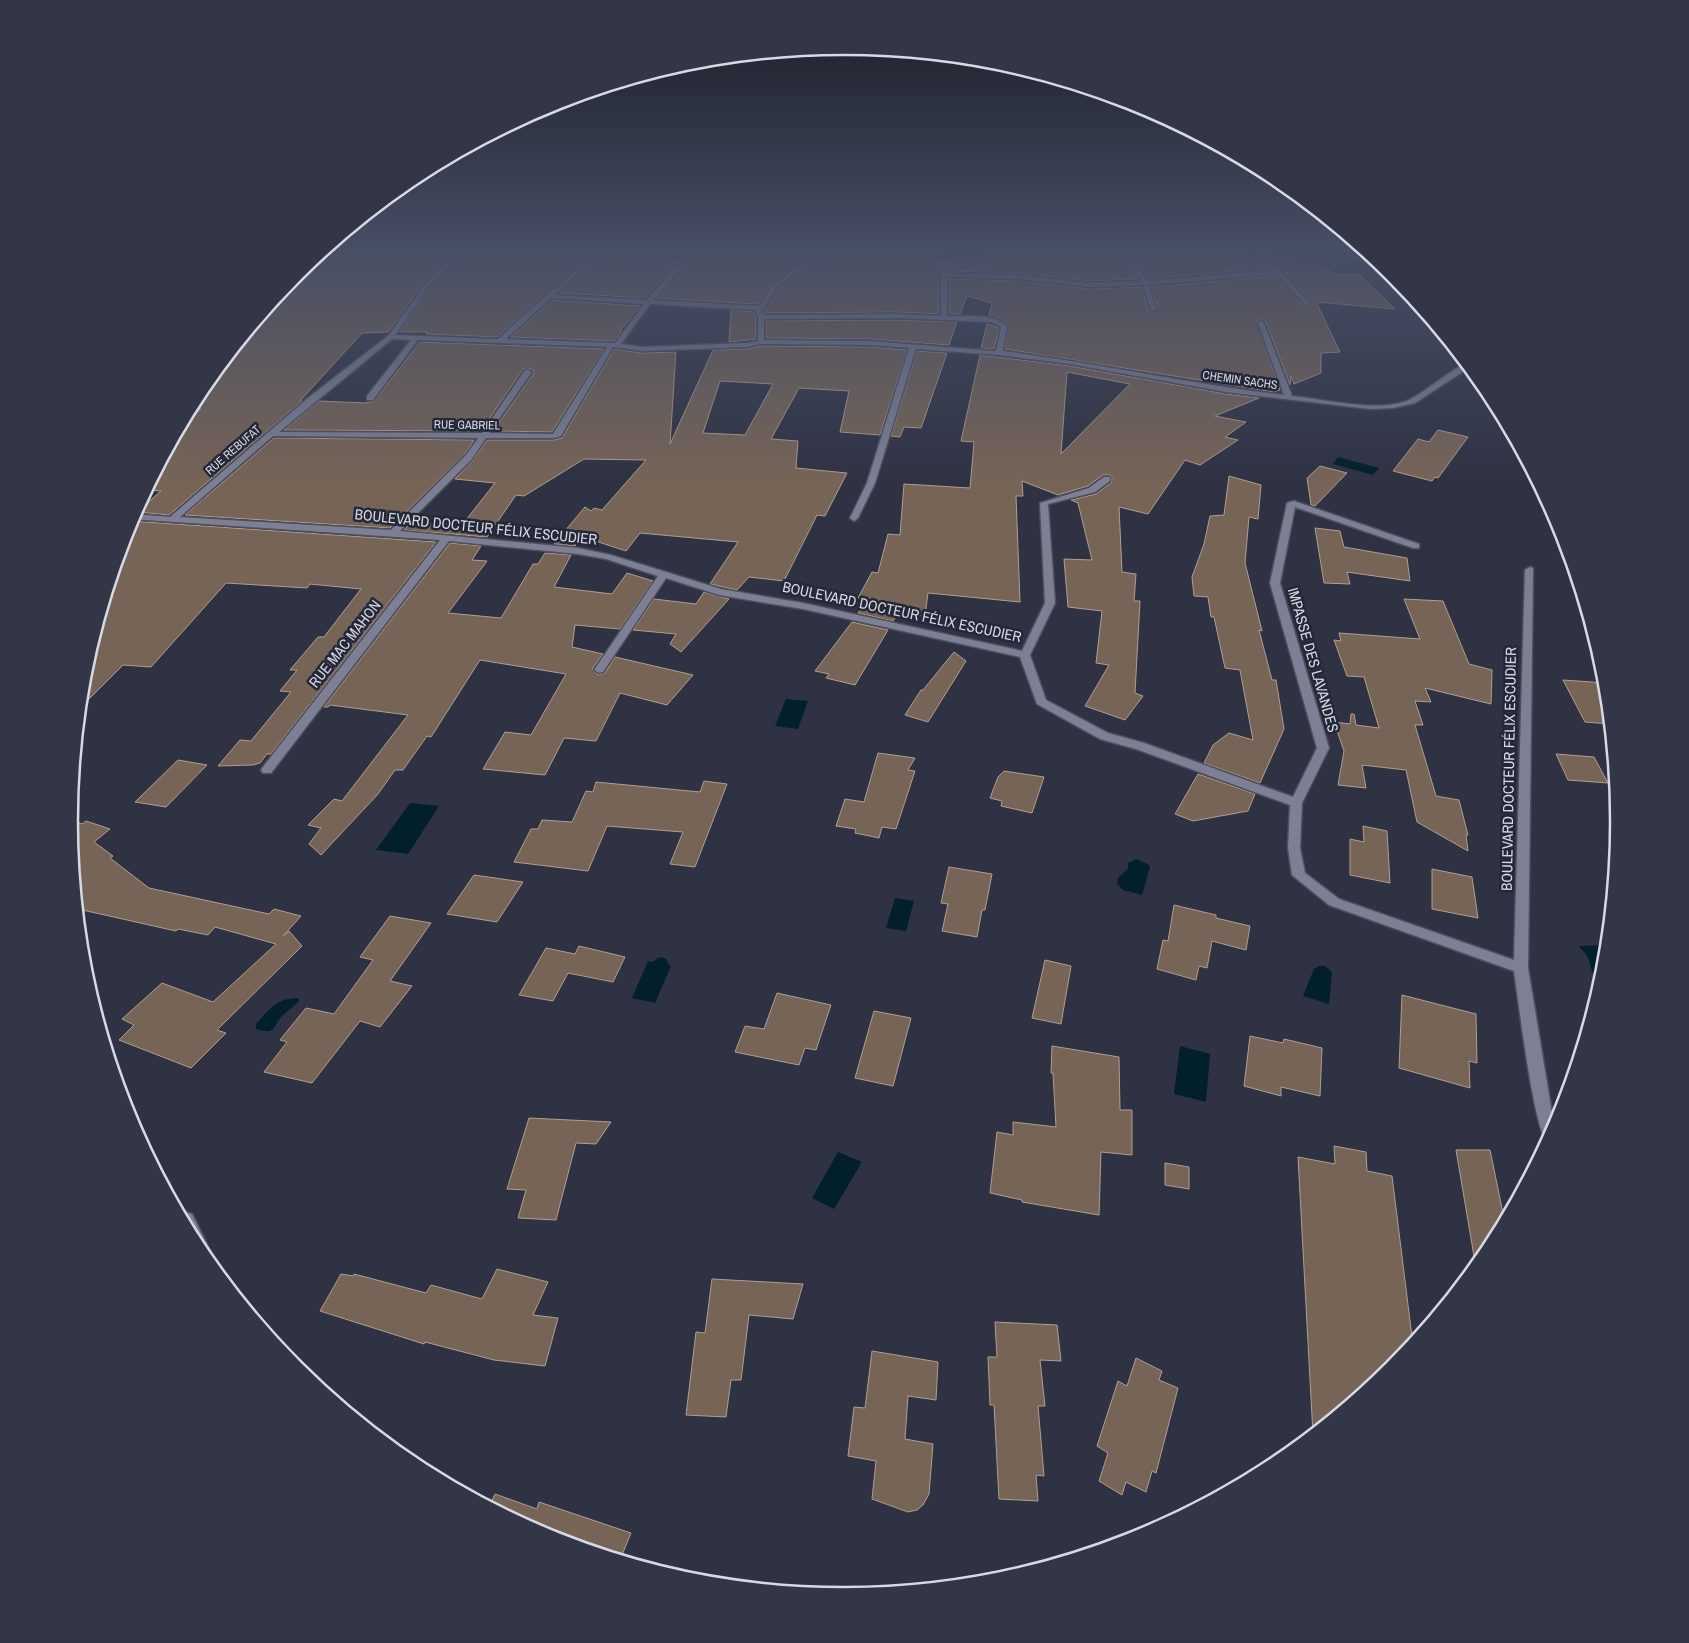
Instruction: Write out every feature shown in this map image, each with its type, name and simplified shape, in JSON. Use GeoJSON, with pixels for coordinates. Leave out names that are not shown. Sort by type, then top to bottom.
{"type":"FeatureCollection","features":[{"type":"Feature","properties":{"kind":"street","name":"RUE REBUFAT"},"geometry":{"type":"LineString","coordinates":[[171,520],[311,400],[390,337],[397,328]]}},
{"type":"Feature","properties":{"kind":"street"},"geometry":{"type":"LineString","coordinates":[[500,341],[514,328]]}},
{"type":"Feature","properties":{"kind":"street"},"geometry":{"type":"LineString","coordinates":[[614,345],[628,328]]}},
{"type":"Feature","properties":{"kind":"street"},"geometry":{"type":"LineString","coordinates":[[761,342],[762,328]]}},
{"type":"Feature","properties":{"kind":"street"},"geometry":{"type":"LineString","coordinates":[[999,353],[1004,328]]}},
{"type":"Feature","properties":{"kind":"street"},"geometry":{"type":"LineString","coordinates":[[1263,328],[1289,398]]}},
{"type":"Feature","properties":{"kind":"street","name":"CHEMIN SACHS"},"geometry":{"type":"LineString","coordinates":[[390,337],[614,345],[642,349],[747,345],[761,342],[861,342],[999,353],[1070,362],[1206,388],[1355,406],[1393,406],[1412,401],[1463,369]]}},
{"type":"Feature","properties":{"kind":"street"},"geometry":{"type":"LineString","coordinates":[[370,398],[416,338]]}},
{"type":"Feature","properties":{"kind":"street","name":"RUE GABRIEL"},"geometry":{"type":"LineString","coordinates":[[271,434],[556,436],[614,345]]}},
{"type":"Feature","properties":{"kind":"street"},"geometry":{"type":"LineString","coordinates":[[854,518],[871,483],[913,346]]}},
{"type":"Feature","properties":{"kind":"street"},"geometry":{"type":"LineString","coordinates":[[393,532],[464,463],[528,372]]}},
{"type":"Feature","properties":{"kind":"street"},"geometry":{"type":"LineString","coordinates":[[1025,654],[1050,603],[1044,503],[1092,490],[1107,479]]}},
{"type":"Feature","properties":{"kind":"street","name":"IMPASSE DES LAVANDES"},"geometry":{"type":"LineString","coordinates":[[1296,803],[1324,748],[1275,582],[1291,503],[1416,546]]}},
{"type":"Feature","properties":{"kind":"street","name":"BOULEVARD DOCTEUR FÉLIX ESCUDIER"},"geometry":{"type":"LineString","coordinates":[[141,518],[393,532],[586,552],[608,557],[719,592],[803,606],[1025,654],[1041,702],[1104,736],[1140,746],[1296,803]]}},
{"type":"Feature","properties":{"kind":"street","name":"RUE MAC MAHON"},"geometry":{"type":"LineString","coordinates":[[268,770],[447,537]]}},
{"type":"Feature","properties":{"kind":"street","name":"BOULEVARD DOCTEUR FÉLIX ESCUDIER"},"geometry":{"type":"LineString","coordinates":[[1530,570],[1521,968],[1544,1113],[1548,1126]]}},
{"type":"Feature","properties":{"kind":"street"},"geometry":{"type":"LineString","coordinates":[[599,670],[664,575]]}},
{"type":"Feature","properties":{"kind":"street"},"geometry":{"type":"LineString","coordinates":[[1296,803],[1294,848],[1299,875],[1334,902],[1521,968]]}},
{"type":"Feature","properties":{"kind":"water"},"geometry":{"type":"Polygon","coordinates":[[[1338,457],[1379,468],[1373,475],[1333,464],[1338,457]]]}},
{"type":"Feature","properties":{"kind":"water"},"geometry":{"type":"Polygon","coordinates":[[[786,699],[808,701],[798,729],[775,726],[786,699]]]}},
{"type":"Feature","properties":{"kind":"water"},"geometry":{"type":"Polygon","coordinates":[[[410,803],[439,806],[408,854],[376,850],[410,803]]]}},
{"type":"Feature","properties":{"kind":"water"},"geometry":{"type":"Polygon","coordinates":[[[1137,859],[1150,867],[1142,895],[1123,890],[1117,884],[1118,878],[1128,869],[1128,863],[1137,859]]]}},
{"type":"Feature","properties":{"kind":"water"},"geometry":{"type":"Polygon","coordinates":[[[895,898],[914,901],[906,931],[886,928],[895,898]]]}},
{"type":"Feature","properties":{"kind":"water"},"geometry":{"type":"Polygon","coordinates":[[[1600,945],[1595,975],[1591,970],[1588,958],[1579,946],[1600,945]]]}},
{"type":"Feature","properties":{"kind":"water"},"geometry":{"type":"Polygon","coordinates":[[[662,957],[671,966],[655,1003],[632,998],[648,961],[653,962],[657,958],[662,957]]]}},
{"type":"Feature","properties":{"kind":"water"},"geometry":{"type":"Polygon","coordinates":[[[1319,966],[1325,966],[1332,972],[1329,1004],[1303,996],[1314,969],[1319,966]]]}},
{"type":"Feature","properties":{"kind":"water"},"geometry":{"type":"Polygon","coordinates":[[[299,999],[298,1002],[283,1015],[271,1031],[256,1029],[256,1024],[269,1009],[283,1000],[299,999]]]}},
{"type":"Feature","properties":{"kind":"water"},"geometry":{"type":"Polygon","coordinates":[[[1180,1046],[1210,1054],[1206,1102],[1174,1094],[1180,1046]]]}},
{"type":"Feature","properties":{"kind":"water"},"geometry":{"type":"Polygon","coordinates":[[[838,1152],[862,1162],[834,1209],[812,1198],[838,1152]]]}},
{"type":"Feature","properties":{"kind":"building"},"geometry":{"type":"Polygon","coordinates":[[[258,328],[391,328],[388,332],[362,333],[300,401],[302,401],[169,515],[143,513],[147,503],[161,491],[153,490],[181,438],[236,355],[258,328]]]}},
{"type":"Feature","properties":{"kind":"building"},"geometry":{"type":"Polygon","coordinates":[[[402,328],[507,328],[497,337],[399,332],[402,328]]]}},
{"type":"Feature","properties":{"kind":"building"},"geometry":{"type":"Polygon","coordinates":[[[521,328],[623,328],[614,341],[511,337],[521,328]]]}},
{"type":"Feature","properties":{"kind":"building"},"geometry":{"type":"Polygon","coordinates":[[[730,328],[756,328],[756,339],[729,342],[730,328]]]}},
{"type":"Feature","properties":{"kind":"building"},"geometry":{"type":"Polygon","coordinates":[[[766,328],[955,328],[949,345],[870,339],[766,338],[766,328]]]}},
{"type":"Feature","properties":{"kind":"building"},"geometry":{"type":"Polygon","coordinates":[[[986,328],[999,328],[994,349],[981,348],[986,328]]]}},
{"type":"Feature","properties":{"kind":"building"},"geometry":{"type":"Polygon","coordinates":[[[1008,328],[1259,328],[1280,390],[1274,392],[1005,349],[1008,328]]]}},
{"type":"Feature","properties":{"kind":"building"},"geometry":{"type":"Polygon","coordinates":[[[1268,328],[1328,328],[1340,352],[1321,353],[1321,373],[1294,384],[1291,376],[1290,385],[1268,328]]]}},
{"type":"Feature","properties":{"kind":"building"},"geometry":{"type":"Polygon","coordinates":[[[420,342],[604,349],[552,432],[493,431],[534,373],[533,370],[528,368],[523,369],[481,431],[284,430],[319,401],[366,403],[374,401],[420,342]]]}},
{"type":"Feature","properties":{"kind":"building"},"geometry":{"type":"Polygon","coordinates":[[[761,346],[870,347],[907,350],[880,435],[840,432],[849,391],[799,388],[771,439],[798,441],[796,468],[847,473],[825,516],[817,515],[784,581],[749,577],[737,590],[710,584],[738,542],[640,533],[626,551],[580,536],[575,546],[554,544],[585,507],[591,511],[594,508],[602,510],[646,460],[584,459],[524,496],[516,495],[487,537],[404,530],[412,522],[462,525],[495,483],[455,479],[473,460],[487,440],[554,440],[562,438],[614,349],[642,353],[676,352],[670,444],[713,350],[747,349],[761,346]],[[720,381],[703,433],[745,435],[773,384],[720,381]]]}},
{"type":"Feature","properties":{"kind":"building"},"geometry":{"type":"Polygon","coordinates":[[[917,351],[947,353],[921,428],[904,427],[900,437],[891,436],[917,351]]]}},
{"type":"Feature","properties":{"kind":"building"},"geometry":{"type":"Polygon","coordinates":[[[980,355],[1070,366],[1226,394],[1259,398],[1215,416],[1246,422],[1225,437],[1238,440],[1200,465],[1185,460],[1148,514],[1119,507],[1122,572],[1136,574],[1134,601],[1140,601],[1135,693],[1143,696],[1125,720],[1085,706],[1109,665],[1096,663],[1102,611],[1068,607],[1064,559],[1092,560],[1078,503],[1071,500],[1096,494],[1111,483],[1112,477],[1110,475],[1103,475],[1088,486],[1058,495],[1022,481],[1023,496],[1016,496],[1020,602],[928,593],[925,616],[899,612],[893,621],[858,613],[867,599],[858,598],[872,572],[878,573],[888,534],[900,535],[904,484],[970,488],[974,442],[961,441],[980,355]],[[1067,372],[1061,454],[1130,384],[1067,372]]]}},
{"type":"Feature","properties":{"kind":"building"},"geometry":{"type":"Polygon","coordinates":[[[1438,430],[1468,437],[1438,478],[1435,477],[1432,481],[1393,471],[1418,439],[1429,442],[1438,430]]]}},
{"type":"Feature","properties":{"kind":"building"},"geometry":{"type":"Polygon","coordinates":[[[274,438],[474,440],[465,454],[390,528],[185,515],[274,438]]]}},
{"type":"Feature","properties":{"kind":"building"},"geometry":{"type":"Polygon","coordinates":[[[1320,466],[1347,473],[1315,506],[1311,505],[1307,478],[1320,466]]]}},
{"type":"Feature","properties":{"kind":"building"},"geometry":{"type":"Polygon","coordinates":[[[1229,476],[1261,485],[1258,519],[1249,517],[1245,563],[1272,680],[1276,680],[1284,729],[1260,783],[1204,763],[1213,745],[1229,733],[1253,740],[1240,670],[1225,668],[1214,617],[1211,617],[1208,597],[1194,596],[1192,577],[1204,544],[1210,516],[1224,515],[1229,476]]]}},
{"type":"Feature","properties":{"kind":"building"},"geometry":{"type":"Polygon","coordinates":[[[139,522],[436,542],[271,754],[267,754],[260,763],[218,766],[240,740],[251,741],[291,692],[280,691],[297,670],[290,670],[318,637],[324,637],[361,589],[310,584],[307,588],[226,583],[151,667],[123,665],[89,699],[104,623],[139,522]]]}},
{"type":"Feature","properties":{"kind":"building"},"geometry":{"type":"Polygon","coordinates":[[[1315,528],[1340,531],[1344,547],[1407,558],[1410,581],[1347,572],[1350,584],[1324,583],[1315,528]]]}},
{"type":"Feature","properties":{"kind":"building"},"geometry":{"type":"Polygon","coordinates":[[[450,543],[481,546],[472,560],[487,561],[448,613],[501,618],[533,564],[538,564],[545,553],[571,555],[554,587],[612,594],[627,573],[653,581],[620,629],[575,625],[572,647],[603,654],[592,669],[598,675],[605,673],[615,657],[693,675],[667,705],[620,693],[596,741],[564,738],[545,775],[483,769],[505,732],[531,735],[566,674],[480,660],[431,737],[427,736],[403,770],[395,770],[378,794],[321,855],[309,844],[321,828],[308,825],[334,799],[342,801],[408,715],[330,705],[324,707],[450,543]]]}},
{"type":"Feature","properties":{"kind":"building"},"geometry":{"type":"Polygon","coordinates":[[[704,592],[729,599],[681,652],[670,644],[676,634],[633,630],[654,599],[696,604],[704,592]]]}},
{"type":"Feature","properties":{"kind":"building"},"geometry":{"type":"Polygon","coordinates":[[[1404,599],[1443,601],[1469,664],[1492,670],[1491,704],[1425,688],[1431,702],[1415,701],[1423,725],[1415,725],[1436,796],[1459,800],[1468,835],[1466,835],[1468,851],[1417,822],[1406,770],[1362,765],[1366,788],[1338,785],[1344,751],[1334,722],[1350,724],[1351,714],[1354,714],[1356,725],[1379,728],[1364,677],[1347,676],[1334,640],[1341,641],[1339,633],[1420,639],[1404,599]]]}},
{"type":"Feature","properties":{"kind":"building"},"geometry":{"type":"Polygon","coordinates":[[[852,622],[888,630],[855,685],[826,678],[829,674],[815,671],[852,622]]]}},
{"type":"Feature","properties":{"kind":"building"},"geometry":{"type":"Polygon","coordinates":[[[954,652],[966,661],[928,722],[905,715],[921,690],[923,690],[954,652]]]}},
{"type":"Feature","properties":{"kind":"building"},"geometry":{"type":"Polygon","coordinates":[[[1563,680],[1598,682],[1604,724],[1585,722],[1563,680]]]}},
{"type":"Feature","properties":{"kind":"building"},"geometry":{"type":"Polygon","coordinates":[[[878,753],[915,758],[908,770],[915,771],[896,829],[882,827],[879,838],[855,833],[856,829],[836,826],[845,799],[864,802],[878,753]]]}},
{"type":"Feature","properties":{"kind":"building"},"geometry":{"type":"Polygon","coordinates":[[[1556,754],[1594,757],[1608,783],[1568,780],[1556,754]]]}},
{"type":"Feature","properties":{"kind":"building"},"geometry":{"type":"Polygon","coordinates":[[[178,760],[207,765],[166,807],[135,802],[178,760]]]}},
{"type":"Feature","properties":{"kind":"building"},"geometry":{"type":"Polygon","coordinates":[[[1004,771],[1044,777],[1032,813],[1001,806],[1002,801],[990,798],[998,777],[1004,771]]]}},
{"type":"Feature","properties":{"kind":"building"},"geometry":{"type":"Polygon","coordinates":[[[1198,774],[1255,794],[1248,811],[1193,821],[1175,814],[1198,774]]]}},
{"type":"Feature","properties":{"kind":"building"},"geometry":{"type":"Polygon","coordinates":[[[704,781],[727,784],[695,867],[670,864],[683,832],[607,826],[588,871],[514,862],[531,829],[538,829],[542,820],[572,822],[586,791],[593,792],[596,782],[700,792],[704,781]]]}},
{"type":"Feature","properties":{"kind":"building"},"geometry":{"type":"Polygon","coordinates":[[[86,821],[110,829],[94,842],[113,856],[110,858],[149,888],[269,914],[274,909],[301,916],[283,936],[289,931],[302,946],[217,1030],[226,1033],[191,1068],[119,1040],[134,1025],[122,1019],[162,983],[213,1002],[276,944],[215,927],[208,935],[178,929],[176,931],[84,910],[78,822],[82,824],[86,821]]]}},
{"type":"Feature","properties":{"kind":"building"},"geometry":{"type":"Polygon","coordinates":[[[1363,826],[1387,831],[1390,883],[1350,875],[1350,839],[1364,842],[1363,826]]]}},
{"type":"Feature","properties":{"kind":"building"},"geometry":{"type":"Polygon","coordinates":[[[949,867],[992,874],[985,910],[982,910],[977,937],[942,931],[948,904],[941,903],[949,867]]]}},
{"type":"Feature","properties":{"kind":"building"},"geometry":{"type":"Polygon","coordinates":[[[1432,869],[1472,877],[1478,918],[1432,909],[1432,869]]]}},
{"type":"Feature","properties":{"kind":"building"},"geometry":{"type":"Polygon","coordinates":[[[474,875],[523,882],[497,922],[447,914],[474,875]]]}},
{"type":"Feature","properties":{"kind":"building"},"geometry":{"type":"Polygon","coordinates":[[[1174,905],[1216,915],[1216,918],[1250,926],[1246,950],[1212,941],[1207,968],[1199,966],[1196,980],[1157,969],[1163,940],[1168,941],[1174,905]]]}},
{"type":"Feature","properties":{"kind":"building"},"geometry":{"type":"Polygon","coordinates":[[[390,916],[431,923],[390,981],[412,986],[380,1027],[360,1021],[312,1083],[264,1072],[287,1042],[280,1040],[306,1008],[334,1014],[373,960],[360,957],[390,916]]]}},
{"type":"Feature","properties":{"kind":"building"},"geometry":{"type":"Polygon","coordinates":[[[579,946],[625,957],[613,982],[568,973],[553,1001],[519,995],[546,948],[575,954],[579,946]]]}},
{"type":"Feature","properties":{"kind":"building"},"geometry":{"type":"Polygon","coordinates":[[[1045,960],[1071,966],[1061,1024],[1032,1018],[1045,960]]]}},
{"type":"Feature","properties":{"kind":"building"},"geometry":{"type":"Polygon","coordinates":[[[777,993],[831,1005],[816,1050],[805,1048],[799,1065],[735,1052],[745,1026],[764,1029],[777,993]]]}},
{"type":"Feature","properties":{"kind":"building"},"geometry":{"type":"Polygon","coordinates":[[[1402,995],[1476,1014],[1477,1063],[1469,1061],[1470,1088],[1399,1068],[1402,995]]]}},
{"type":"Feature","properties":{"kind":"building"},"geometry":{"type":"Polygon","coordinates":[[[874,1011],[911,1018],[893,1086],[855,1078],[874,1011]]]}},
{"type":"Feature","properties":{"kind":"building"},"geometry":{"type":"Polygon","coordinates":[[[1250,1036],[1283,1043],[1284,1039],[1322,1048],[1320,1096],[1281,1087],[1281,1096],[1244,1086],[1250,1036]]]}},
{"type":"Feature","properties":{"kind":"building"},"geometry":{"type":"Polygon","coordinates":[[[1052,1046],[1119,1057],[1120,1110],[1132,1110],[1132,1155],[1101,1152],[1099,1215],[1022,1202],[1022,1200],[990,1193],[997,1132],[1013,1135],[1013,1122],[1056,1127],[1053,1073],[1051,1073],[1052,1046]]]}},
{"type":"Feature","properties":{"kind":"building"},"geometry":{"type":"Polygon","coordinates":[[[529,1118],[611,1122],[596,1144],[576,1143],[556,1220],[518,1218],[526,1190],[507,1189],[529,1118]]]}},
{"type":"Feature","properties":{"kind":"building"},"geometry":{"type":"Polygon","coordinates":[[[1334,1146],[1366,1152],[1367,1171],[1392,1176],[1412,1336],[1350,1398],[1313,1429],[1298,1157],[1335,1164],[1334,1146]]]}},
{"type":"Feature","properties":{"kind":"building"},"geometry":{"type":"Polygon","coordinates":[[[1456,1150],[1490,1150],[1503,1213],[1474,1258],[1456,1150]]]}},
{"type":"Feature","properties":{"kind":"building"},"geometry":{"type":"Polygon","coordinates":[[[1165,1163],[1189,1167],[1189,1189],[1165,1185],[1165,1163]]]}},
{"type":"Feature","properties":{"kind":"building"},"geometry":{"type":"Polygon","coordinates":[[[497,1269],[548,1282],[533,1315],[558,1318],[545,1366],[494,1360],[425,1342],[424,1344],[320,1311],[341,1274],[353,1276],[354,1274],[426,1293],[431,1285],[482,1299],[497,1269]]]}},
{"type":"Feature","properties":{"kind":"building"},"geometry":{"type":"Polygon","coordinates":[[[712,1279],[803,1284],[793,1319],[749,1315],[741,1380],[731,1380],[726,1417],[686,1415],[696,1332],[705,1333],[712,1279]]]}},
{"type":"Feature","properties":{"kind":"building"},"geometry":{"type":"Polygon","coordinates":[[[995,1322],[1057,1325],[1061,1361],[1040,1360],[1045,1406],[1038,1406],[1044,1476],[1036,1475],[1038,1501],[999,1499],[994,1405],[990,1405],[988,1357],[997,1357],[995,1322]]]}},
{"type":"Feature","properties":{"kind":"building"},"geometry":{"type":"Polygon","coordinates":[[[872,1351],[938,1362],[936,1400],[908,1396],[905,1439],[933,1444],[929,1494],[923,1505],[917,1510],[908,1512],[872,1499],[876,1461],[848,1456],[854,1407],[865,1408],[872,1351]]]}},
{"type":"Feature","properties":{"kind":"building"},"geometry":{"type":"Polygon","coordinates":[[[1136,1358],[1162,1371],[1159,1380],[1178,1388],[1156,1473],[1152,1471],[1146,1492],[1126,1482],[1122,1495],[1099,1481],[1108,1453],[1097,1446],[1118,1381],[1127,1386],[1136,1358]]]}},
{"type":"Feature","properties":{"kind":"building"},"geometry":{"type":"Polygon","coordinates":[[[495,1494],[537,1509],[539,1502],[631,1533],[622,1555],[551,1530],[491,1502],[495,1494]]]}}]}
